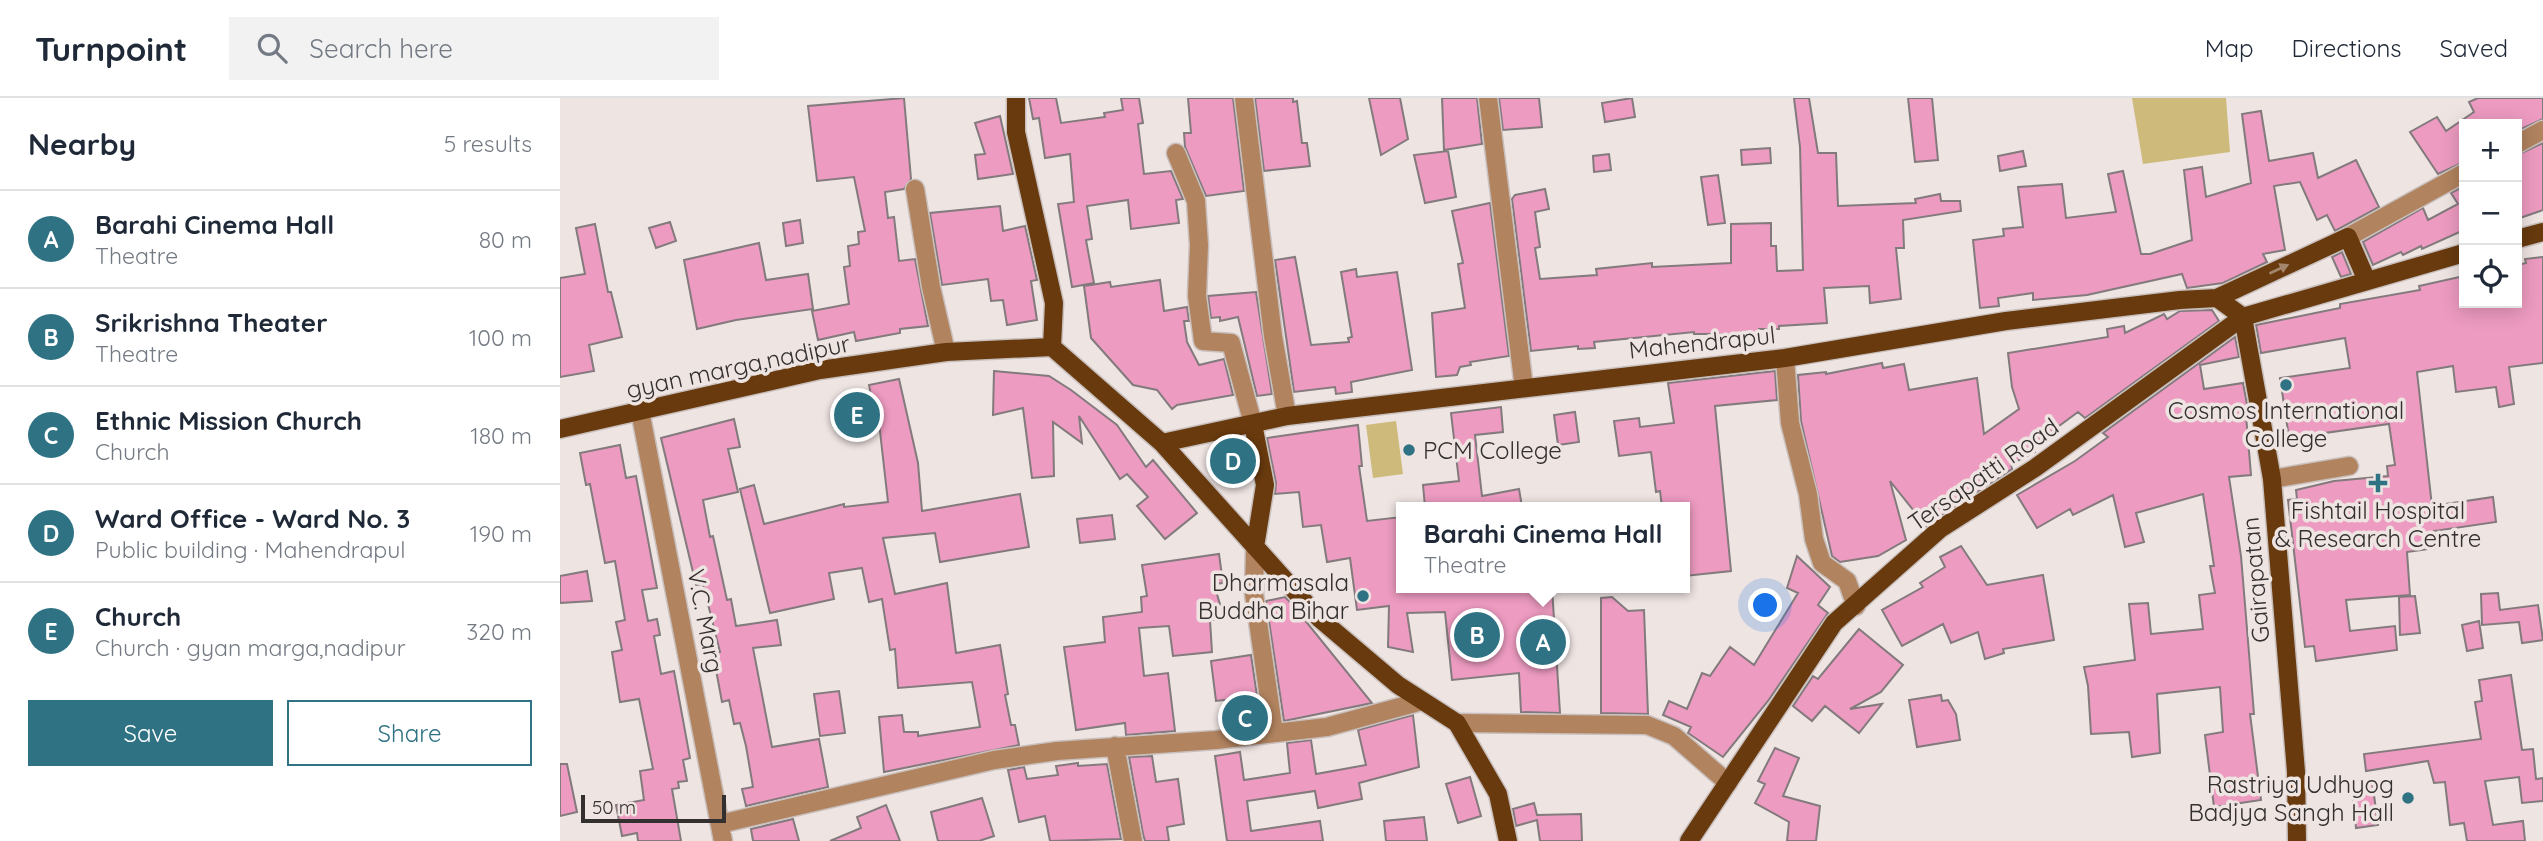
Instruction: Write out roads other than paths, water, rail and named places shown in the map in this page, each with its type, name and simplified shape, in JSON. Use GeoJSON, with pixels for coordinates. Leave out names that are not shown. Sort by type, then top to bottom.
{"type":"FeatureCollection","features":[{"type":"Feature","properties":{"kind":"main road"},"geometry":{"type":"LineString","coordinates":[[1016,98],[1016,132],[1054,303],[1052,347],[1162,443],[1320,619],[1398,685],[1457,723],[1498,794],[1508,841]]}},
{"type":"Feature","properties":{"kind":"main road"},"geometry":{"type":"LineString","coordinates":[[2522,238],[2543,232]]}},
{"type":"Feature","properties":{"kind":"main road"},"geometry":{"type":"LineString","coordinates":[[2348,237],[2367,281]]}},
{"type":"Feature","properties":{"kind":"main road","name":"Mahendrapul"},"geometry":{"type":"LineString","coordinates":[[1162,443],[1287,416],[1785,358],[2006,321],[2217,299],[2348,237]]}},
{"type":"Feature","properties":{"kind":"main road"},"geometry":{"type":"LineString","coordinates":[[2217,299],[2242,317],[2459,254]]}},
{"type":"Feature","properties":{"kind":"main road","name":"Gairapatan"},"geometry":{"type":"LineString","coordinates":[[2242,317],[2272,479],[2296,772],[2297,841]]}},
{"type":"Feature","properties":{"kind":"main road","name":"Tersapatti Road"},"geometry":{"type":"LineString","coordinates":[[1689,841],[1834,623],[1940,529],[2035,468],[2242,317]]}},
{"type":"Feature","properties":{"kind":"main road","name":"gyan marga,nadipur"},"geometry":{"type":"LineString","coordinates":[[560,429],[820,370],[946,352],[1052,347]]}},
{"type":"Feature","properties":{"kind":"main road"},"geometry":{"type":"LineString","coordinates":[[1253,424],[1265,485],[1255,547]]}},
{"type":"Feature","properties":{"kind":"street"},"geometry":{"type":"LineString","coordinates":[[1244,98],[1273,336],[1287,416]]}},
{"type":"Feature","properties":{"kind":"street"},"geometry":{"type":"LineString","coordinates":[[1488,98],[1524,388]]}},
{"type":"Feature","properties":{"kind":"street"},"geometry":{"type":"LineString","coordinates":[[2522,141],[2543,130]]}},
{"type":"Feature","properties":{"kind":"street"},"geometry":{"type":"LineString","coordinates":[[1176,153],[1196,201],[1199,245],[1197,296],[1203,341],[1231,343],[1253,424]]}},
{"type":"Feature","properties":{"kind":"street"},"geometry":{"type":"LineString","coordinates":[[2348,237],[2459,176]]}},
{"type":"Feature","properties":{"kind":"street"},"geometry":{"type":"LineString","coordinates":[[915,189],[931,287],[946,352]]}},
{"type":"Feature","properties":{"kind":"street"},"geometry":{"type":"LineString","coordinates":[[1785,358],[1790,423],[1808,494],[1814,539],[1822,563],[1847,582],[1856,606]]}},
{"type":"Feature","properties":{"kind":"street","name":"V.C. Marg"},"geometry":{"type":"LineString","coordinates":[[640,411],[721,832]]}},
{"type":"Feature","properties":{"kind":"street"},"geometry":{"type":"LineString","coordinates":[[2272,479],[2349,466]]}},
{"type":"Feature","properties":{"kind":"street"},"geometry":{"type":"LineString","coordinates":[[1255,547],[1255,608],[1274,733]]}},
{"type":"Feature","properties":{"kind":"street"},"geometry":{"type":"LineString","coordinates":[[721,832],[994,760],[1327,727],[1422,701]]}},
{"type":"Feature","properties":{"kind":"street"},"geometry":{"type":"LineString","coordinates":[[1457,723],[1647,725],[1674,736],[1728,783]]}},
{"type":"Feature","properties":{"kind":"street"},"geometry":{"type":"LineString","coordinates":[[1115,746],[1133,841]]}},
{"type":"Feature","properties":{"kind":"place","name":"Cosmos International College"},"geometry":{"type":"Point","coordinates":[2286,385]}},
{"type":"Feature","properties":{"kind":"place","name":"Church"},"geometry":{"type":"Point","coordinates":[857,415]}},
{"type":"Feature","properties":{"kind":"place","name":"PCM College"},"geometry":{"type":"Point","coordinates":[1409,450]}},
{"type":"Feature","properties":{"kind":"place","name":"Ward Office - Ward No. 3"},"geometry":{"type":"Point","coordinates":[1233,461]}},
{"type":"Feature","properties":{"kind":"place","name":"Fishtail Hospital & Research Centre"},"geometry":{"type":"Point","coordinates":[2378,483]}},
{"type":"Feature","properties":{"kind":"place","name":"Dharmasala Buddha Bihar"},"geometry":{"type":"Point","coordinates":[1363,596]}},
{"type":"Feature","properties":{"kind":"place","name":"Srikrishna Theater"},"geometry":{"type":"Point","coordinates":[1477,635]}},
{"type":"Feature","properties":{"kind":"place","name":"Barahi Cinema Hall"},"geometry":{"type":"Point","coordinates":[1543,642]}},
{"type":"Feature","properties":{"kind":"place","name":"Ethnic Mission Church"},"geometry":{"type":"Point","coordinates":[1245,718]}},
{"type":"Feature","properties":{"kind":"place","name":"Rastriya Udhyog Badjya Sangh Hall"},"geometry":{"type":"Point","coordinates":[2408,798]}}]}
